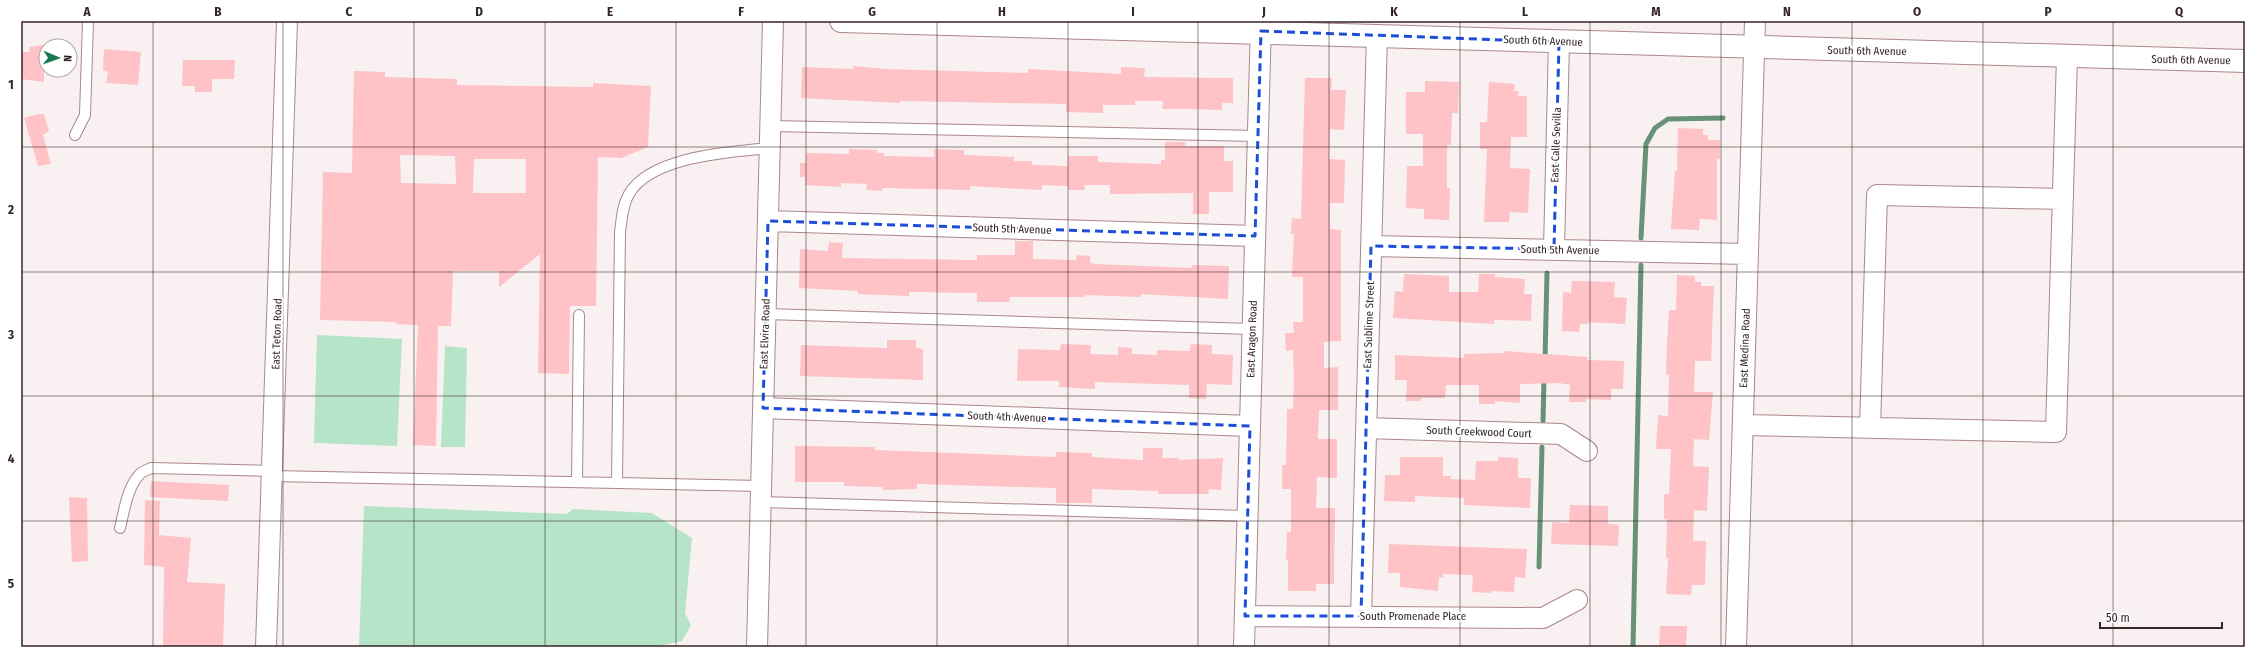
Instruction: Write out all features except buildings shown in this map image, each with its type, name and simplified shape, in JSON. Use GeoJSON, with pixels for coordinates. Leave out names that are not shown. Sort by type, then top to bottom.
{"type":"FeatureCollection","features":[{"type":"Feature","properties":{"kind":"street","name":"East Teton Road"},"geometry":{"type":"LineString","coordinates":[[266,647],[287,21]]}},
{"type":"Feature","properties":{"kind":"street","name":"East Elvira Road"},"geometry":{"type":"LineString","coordinates":[[757,647],[773,21]]}},
{"type":"Feature","properties":{"kind":"street","name":"South 6th Avenue"},"geometry":{"type":"LineString","coordinates":[[841,21],[1261,26],[1377,35],[1754,49],[2245,61]]}},
{"type":"Feature","properties":{"kind":"street","name":"East Medina Road"},"geometry":{"type":"LineString","coordinates":[[1736,647],[1755,21]]}},
{"type":"Feature","properties":{"kind":"street","name":"East Aragon Road"},"geometry":{"type":"LineString","coordinates":[[1244,647],[1261,26]]}},
{"type":"Feature","properties":{"kind":"street","name":"East Sublime Street"},"geometry":{"type":"LineString","coordinates":[[1361,616],[1377,35]]}},
{"type":"Feature","properties":{"kind":"street","name":"East Calle Sevilla"},"geometry":{"type":"LineString","coordinates":[[1554,249],[1559,42]]}},
{"type":"Feature","properties":{"kind":"street"},"geometry":{"type":"LineString","coordinates":[[1743,425],[2056,432],[2067,56]]}},
{"type":"Feature","properties":{"kind":"street"},"geometry":{"type":"LineString","coordinates":[[1870,428],[1877,195],[2062,199]]}},
{"type":"Feature","properties":{"kind":"street","name":"South 5th Avenue"},"geometry":{"type":"LineString","coordinates":[[768,221],[1255,236]]}},
{"type":"Feature","properties":{"kind":"street","name":"South 5th Avenue"},"geometry":{"type":"LineString","coordinates":[[1371,246],[1748,254]]}},
{"type":"Feature","properties":{"kind":"street","name":"South 4th Avenue"},"geometry":{"type":"LineString","coordinates":[[763,408],[1250,426]]}},
{"type":"Feature","properties":{"kind":"street","name":"South Creekwood Court"},"geometry":{"type":"LineString","coordinates":[[1366,428],[1561,434],[1587,452]]}},
{"type":"Feature","properties":{"kind":"street","name":"South Promenade Place"},"geometry":{"type":"LineString","coordinates":[[1245,616],[1543,618],[1577,600]]}},
{"type":"Feature","properties":{"kind":"lane"},"geometry":{"type":"LineString","coordinates":[[75,135],[85,115],[88,21]]}},
{"type":"Feature","properties":{"kind":"lane"},"geometry":{"type":"LineString","coordinates":[[770,126],[1258,136]]}},
{"type":"Feature","properties":{"kind":"lane"},"geometry":{"type":"LineString","coordinates":[[616,482],[620,232],[624,207],[629,194],[643,178],[663,167],[710,156],[770,148]]}},
{"type":"Feature","properties":{"kind":"lane"},"geometry":{"type":"LineString","coordinates":[[766,314],[1252,329]]}},
{"type":"Feature","properties":{"kind":"lane"},"geometry":{"type":"LineString","coordinates":[[577,482],[579,315]]}},
{"type":"Feature","properties":{"kind":"lane"},"geometry":{"type":"LineString","coordinates":[[120,528],[125,504],[135,482],[140,473],[151,468],[272,474],[616,482],[761,494],[1247,516]]}},
{"type":"Feature","properties":{"kind":"highlighted area"},"geometry":{"type":"Polygon","coordinates":[[[1261,31],[1559,42],[1554,249],[1371,246],[1361,616],[1245,616],[1250,426],[763,408],[768,221],[1255,236],[1261,31]]]}},
{"type":"Feature","properties":{"kind":"green space"},"geometry":{"type":"Polygon","coordinates":[[[317,335],[402,339],[397,446],[314,443],[317,335]]]}},
{"type":"Feature","properties":{"kind":"green space"},"geometry":{"type":"Polygon","coordinates":[[[445,346],[467,348],[465,447],[441,447],[445,346]]]}},
{"type":"Feature","properties":{"kind":"green space"},"geometry":{"type":"Polygon","coordinates":[[[364,506],[567,514],[573,509],[652,513],[692,538],[685,613],[691,625],[682,641],[655,647],[359,647],[364,506]]]}},
{"type":"Feature","properties":{"kind":"waterway"},"geometry":{"type":"LineString","coordinates":[[1641,238],[1646,144],[1655,128],[1668,119],[1723,118]]}},
{"type":"Feature","properties":{"kind":"waterway"},"geometry":{"type":"LineString","coordinates":[[1633,647],[1641,265]]}},
{"type":"Feature","properties":{"kind":"waterway"},"geometry":{"type":"LineString","coordinates":[[1545,360],[1547,273]]}},
{"type":"Feature","properties":{"kind":"waterway"},"geometry":{"type":"LineString","coordinates":[[1543,421],[1544,378]]}},
{"type":"Feature","properties":{"kind":"waterway"},"geometry":{"type":"LineString","coordinates":[[1539,567],[1542,447]]}}]}
